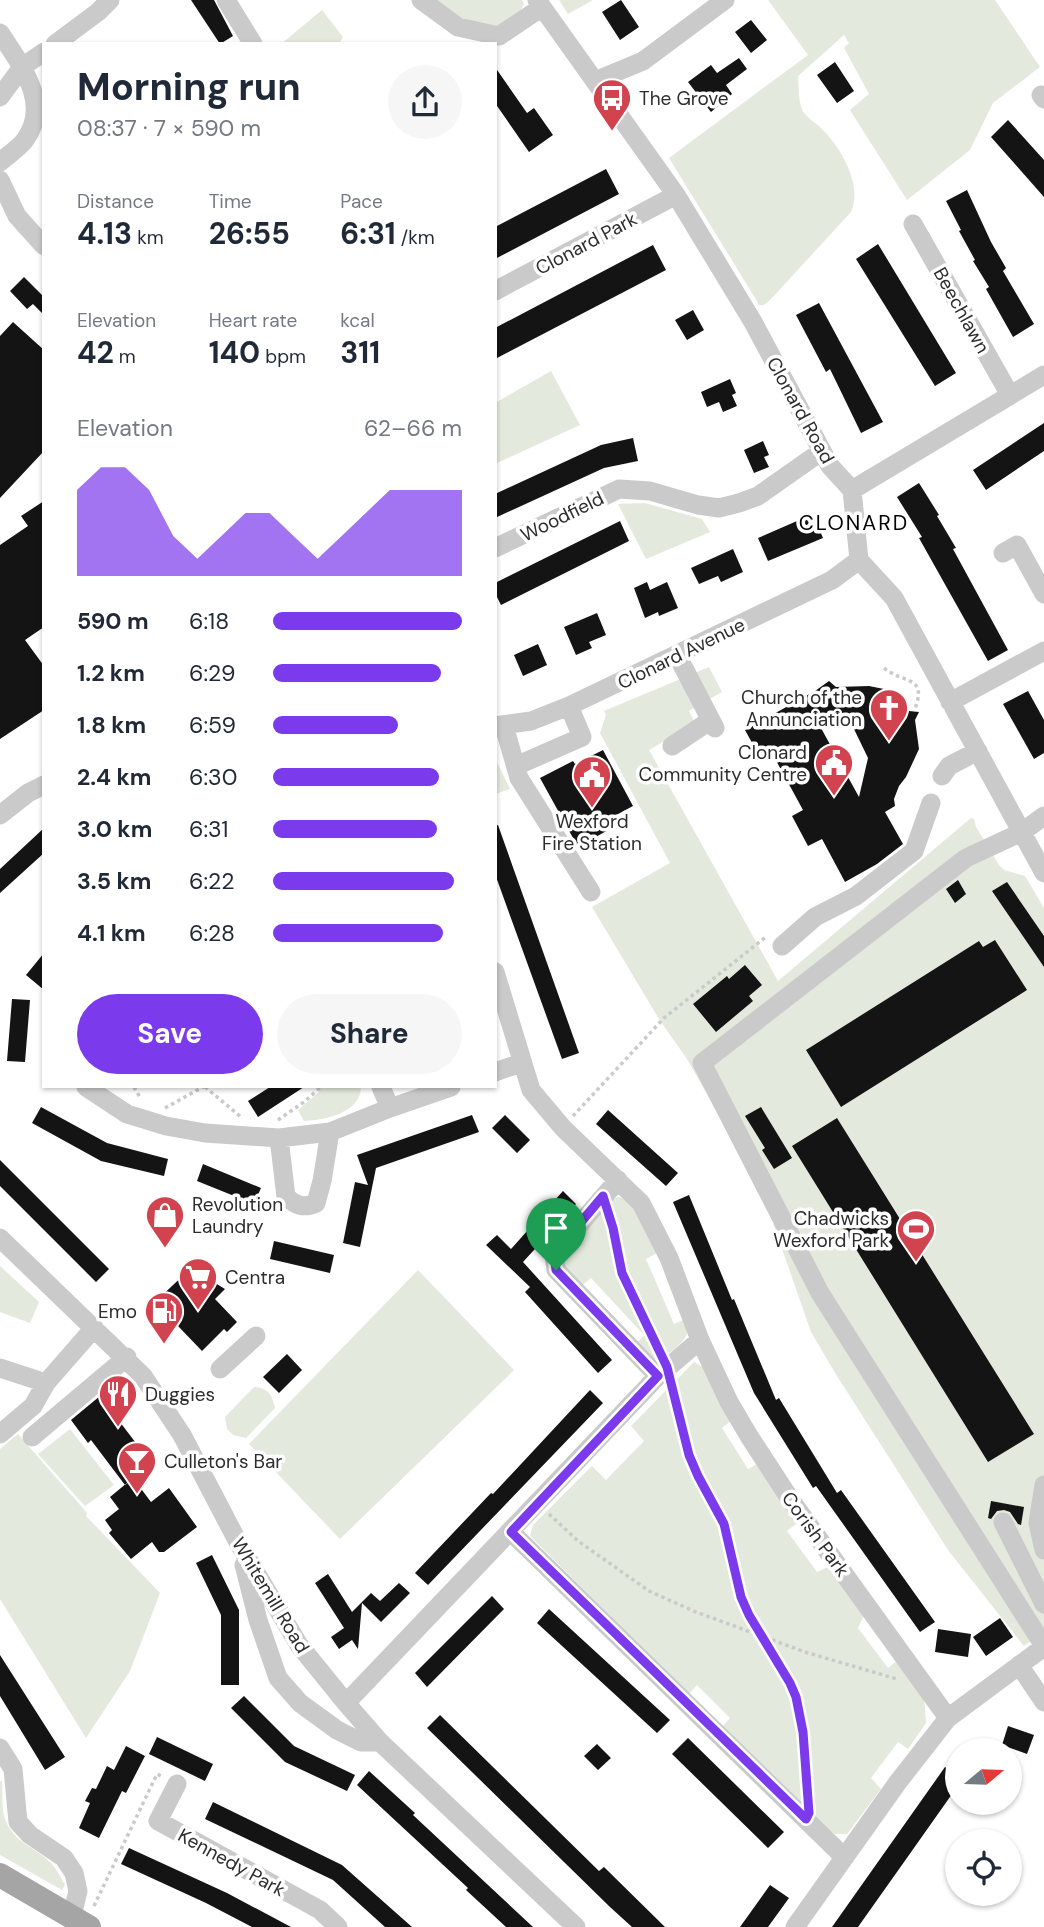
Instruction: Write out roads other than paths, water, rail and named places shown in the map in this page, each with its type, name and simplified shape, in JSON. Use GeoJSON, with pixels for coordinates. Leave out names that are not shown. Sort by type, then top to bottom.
{"type":"FeatureCollection","features":[{"type":"Feature","properties":{"kind":"main road"},"geometry":{"type":"LineString","coordinates":[[0,1875],[80,1922]]}},
{"type":"Feature","properties":{"kind":"street"},"geometry":{"type":"LineString","coordinates":[[58,42],[99,12],[110,0]]}},
{"type":"Feature","properties":{"kind":"street"},"geometry":{"type":"LineString","coordinates":[[227,0],[252,42]]}},
{"type":"Feature","properties":{"kind":"street"},"geometry":{"type":"LineString","coordinates":[[421,0],[458,27],[499,36],[539,3]]}},
{"type":"Feature","properties":{"kind":"street"},"geometry":{"type":"LineString","coordinates":[[595,81],[643,61],[725,0]]}},
{"type":"Feature","properties":{"kind":"street","name":"Clonard Road"},"geometry":{"type":"LineString","coordinates":[[539,3],[676,195],[753,322],[830,466],[852,490]]}},
{"type":"Feature","properties":{"kind":"street"},"geometry":{"type":"LineString","coordinates":[[0,33],[31,83],[36,107],[33,126],[24,141],[0,162]]}},
{"type":"Feature","properties":{"kind":"street"},"geometry":{"type":"LineString","coordinates":[[0,97],[22,67],[42,53]]}},
{"type":"Feature","properties":{"kind":"street"},"geometry":{"type":"LineString","coordinates":[[0,180],[17,216],[42,244]]}},
{"type":"Feature","properties":{"kind":"street","name":"Clonard Park"},"geometry":{"type":"LineString","coordinates":[[497,290],[676,195]]}},
{"type":"Feature","properties":{"kind":"street","name":"Beechlawn"},"geometry":{"type":"LineString","coordinates":[[913,224],[1010,395]]}},
{"type":"Feature","properties":{"kind":"street"},"geometry":{"type":"LineString","coordinates":[[1044,375],[852,490],[859,560],[894,598],[1044,873]]}},
{"type":"Feature","properties":{"kind":"street","name":"Woodfield"},"geometry":{"type":"LineString","coordinates":[[497,547],[619,489],[650,491],[719,508],[739,503],[758,496],[822,451]]}},
{"type":"Feature","properties":{"kind":"street"},"geometry":{"type":"LineString","coordinates":[[1003,553],[1017,545],[1044,594]]}},
{"type":"Feature","properties":{"kind":"street","name":"Clonard Avenue"},"geometry":{"type":"LineString","coordinates":[[500,726],[531,721],[569,706],[832,580],[859,560]]}},
{"type":"Feature","properties":{"kind":"street"},"geometry":{"type":"LineString","coordinates":[[950,702],[1044,651]]}},
{"type":"Feature","properties":{"kind":"street"},"geometry":{"type":"LineString","coordinates":[[673,746],[713,724],[677,655]]}},
{"type":"Feature","properties":{"kind":"street"},"geometry":{"type":"LineString","coordinates":[[516,766],[582,737],[569,706]]}},
{"type":"Feature","properties":{"kind":"street"},"geometry":{"type":"LineString","coordinates":[[500,726],[519,778],[591,892]]}},
{"type":"Feature","properties":{"kind":"street"},"geometry":{"type":"LineString","coordinates":[[942,776],[949,766],[978,751]]}},
{"type":"Feature","properties":{"kind":"street"},"geometry":{"type":"LineString","coordinates":[[0,815],[28,793],[42,786]]}},
{"type":"Feature","properties":{"kind":"street"},"geometry":{"type":"LineString","coordinates":[[778,939],[856,895],[914,851],[931,803]]}},
{"type":"Feature","properties":{"kind":"street"},"geometry":{"type":"LineString","coordinates":[[795,1927],[948,1718],[1044,1646],[820,1293],[702,1063],[967,858],[1022,832],[1044,816]]}},
{"type":"Feature","properties":{"kind":"street","name":"Corish Park"},"geometry":{"type":"LineString","coordinates":[[497,979],[531,1090],[562,1128],[641,1203],[729,1402],[790,1499],[948,1718]]}},
{"type":"Feature","properties":{"kind":"street"},"geometry":{"type":"LineString","coordinates":[[497,1071],[521,1063]]}},
{"type":"Feature","properties":{"kind":"street"},"geometry":{"type":"LineString","coordinates":[[88,1088],[127,1114],[166,1126],[253,1133],[279,1138],[330,1132],[448,1088]]}},
{"type":"Feature","properties":{"kind":"street"},"geometry":{"type":"LineString","coordinates":[[381,1088],[390,1108]]}},
{"type":"Feature","properties":{"kind":"street"},"geometry":{"type":"LineString","coordinates":[[279,1138],[286,1197],[301,1207],[316,1203],[330,1132]]}},
{"type":"Feature","properties":{"kind":"street"},"geometry":{"type":"LineString","coordinates":[[618,1180],[554,1254],[556,1270],[662,1372]]}},
{"type":"Feature","properties":{"kind":"street","name":"Whitemill Road"},"geometry":{"type":"LineString","coordinates":[[0,1238],[127,1357],[143,1376],[182,1435],[239,1544],[299,1645],[346,1703],[380,1741],[576,1927]]}},
{"type":"Feature","properties":{"kind":"street"},"geometry":{"type":"LineString","coordinates":[[0,1434],[33,1406],[46,1383],[94,1328]]}},
{"type":"Feature","properties":{"kind":"street"},"geometry":{"type":"LineString","coordinates":[[220,1369],[256,1336]]}},
{"type":"Feature","properties":{"kind":"street"},"geometry":{"type":"LineString","coordinates":[[346,1703],[511,1532],[603,1445],[662,1372],[700,1340]]}},
{"type":"Feature","properties":{"kind":"street"},"geometry":{"type":"LineString","coordinates":[[32,1437],[127,1357]]}},
{"type":"Feature","properties":{"kind":"street"},"geometry":{"type":"LineString","coordinates":[[0,1368],[46,1383]]}},
{"type":"Feature","properties":{"kind":"street"},"geometry":{"type":"LineString","coordinates":[[1044,1485],[1038,1523],[1044,1550]]}},
{"type":"Feature","properties":{"kind":"street"},"geometry":{"type":"LineString","coordinates":[[1003,1522],[1044,1604]]}},
{"type":"Feature","properties":{"kind":"street"},"geometry":{"type":"LineString","coordinates":[[511,1532],[704,1714],[844,1857]]}},
{"type":"Feature","properties":{"kind":"street"},"geometry":{"type":"LineString","coordinates":[[239,1544],[258,1620],[278,1678],[300,1703],[337,1730],[361,1742],[380,1741]]}},
{"type":"Feature","properties":{"kind":"street"},"geometry":{"type":"LineString","coordinates":[[1020,1665],[1044,1702]]}},
{"type":"Feature","properties":{"kind":"street"},"geometry":{"type":"LineString","coordinates":[[0,1748],[13,1769],[19,1822],[30,1835],[64,1858],[74,1873],[80,1922]]}},
{"type":"Feature","properties":{"kind":"street","name":"Kennedy Park"},"geometry":{"type":"LineString","coordinates":[[177,1784],[158,1821],[320,1910],[338,1927]]}},
{"type":"Feature","properties":{"kind":"place","name":"The Grove"},"geometry":{"type":"Point","coordinates":[612,132]}},
{"type":"Feature","properties":{"kind":"place","name":"Church of the Annunciation"},"geometry":{"type":"Point","coordinates":[889,742]}},
{"type":"Feature","properties":{"kind":"place","name":"Clonard Community Centre"},"geometry":{"type":"Point","coordinates":[834,797]}},
{"type":"Feature","properties":{"kind":"place","name":"Wexford Fire Station"},"geometry":{"type":"Point","coordinates":[592,809]}},
{"type":"Feature","properties":{"kind":"place","name":"Revolution Laundry"},"geometry":{"type":"Point","coordinates":[165,1249]}},
{"type":"Feature","properties":{"kind":"place","name":"Chadwicks Wexford Park"},"geometry":{"type":"Point","coordinates":[916,1263]}},
{"type":"Feature","properties":{"kind":"place","name":"Centra"},"geometry":{"type":"Point","coordinates":[198,1311]}},
{"type":"Feature","properties":{"kind":"place","name":"Emo"},"geometry":{"type":"Point","coordinates":[164,1345]}},
{"type":"Feature","properties":{"kind":"place","name":"Duggies"},"geometry":{"type":"Point","coordinates":[118,1428]}},
{"type":"Feature","properties":{"kind":"place","name":"Culleton's Bar"},"geometry":{"type":"Point","coordinates":[137,1495]}},
{"type":"Feature","properties":{"kind":"district","name":"CLONARD"},"geometry":{"type":"Point","coordinates":[854,523]}}]}
